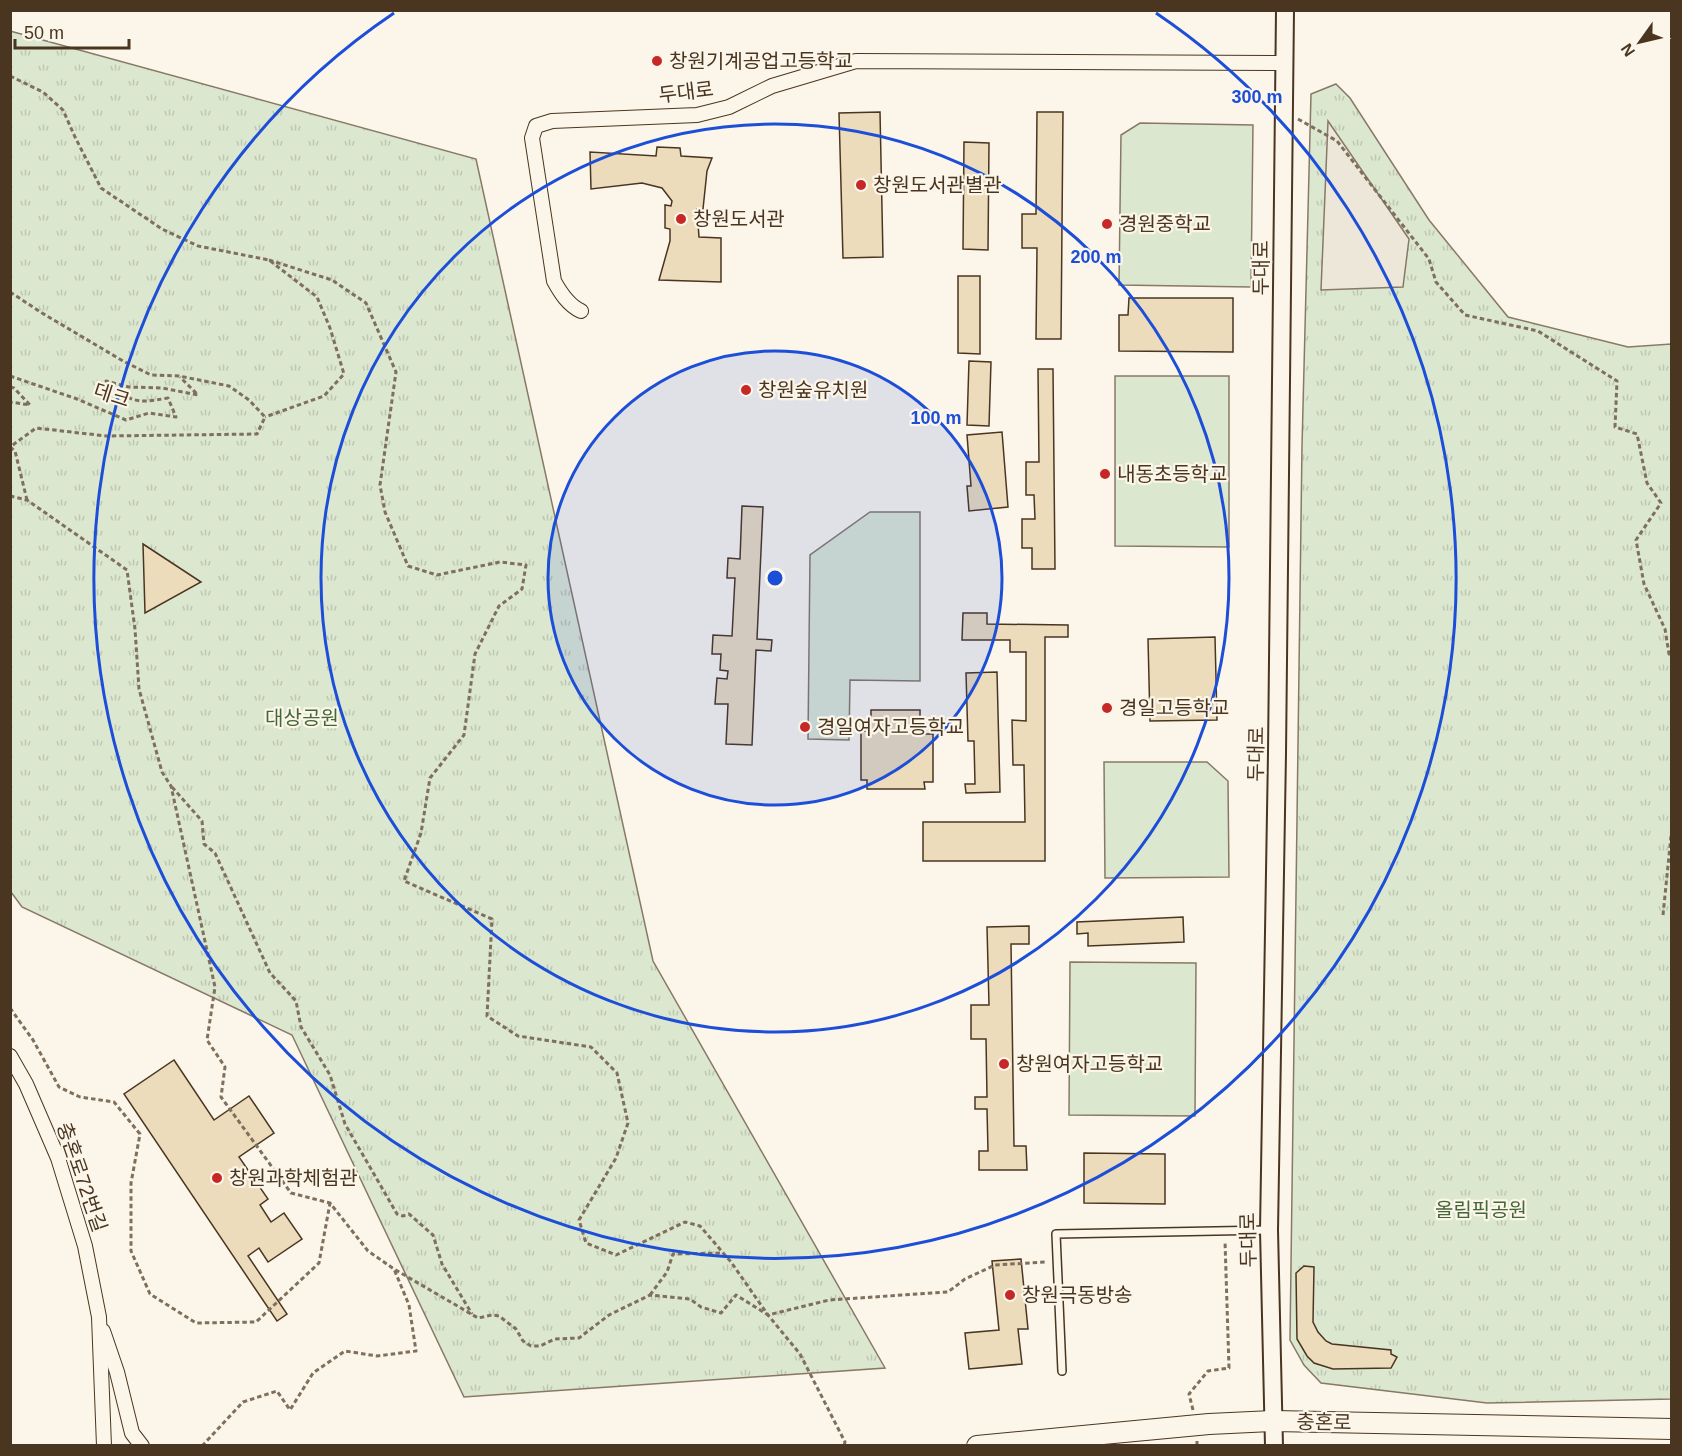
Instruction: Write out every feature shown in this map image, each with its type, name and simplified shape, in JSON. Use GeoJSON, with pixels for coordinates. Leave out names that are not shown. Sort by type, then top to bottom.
{"type":"FeatureCollection","features":[{"type":"Feature","properties":{"kind":"main road","name":"충혼로"},"geometry":{"type":"LineString","coordinates":[[977,1446],[1196,1425],[1274,1421],[1671,1429]]}},
{"type":"Feature","properties":{"kind":"street","name":"두대로"},"geometry":{"type":"LineString","coordinates":[[1274,1446],[1269,1230],[1285,10]]}},
{"type":"Feature","properties":{"kind":"street","name":"두대로"},"geometry":{"type":"LineString","coordinates":[[581,311],[561,293],[554,281],[532,138],[536,126],[552,121],[697,115],[729,107],[772,86],[856,61],[1283,63]]}},
{"type":"Feature","properties":{"kind":"street","name":"충혼로72번길"},"geometry":{"type":"LineString","coordinates":[[10,1056],[26,1084],[58,1158],[85,1246],[99,1317],[117,1372],[132,1433],[142,1446]]}},
{"type":"Feature","properties":{"kind":"street","name":"충혼로72번길"},"geometry":{"type":"LineString","coordinates":[[99,1317],[104,1446]]}},
{"type":"Feature","properties":{"kind":"lane"},"geometry":{"type":"LineString","coordinates":[[1062,1371],[1056,1234],[1269,1230]]}},
{"type":"Feature","properties":{"kind":"path"},"geometry":{"type":"LineString","coordinates":[[10,76],[43,92],[63,110],[101,188],[162,229],[198,246],[269,260],[332,280],[366,303],[396,372],[380,485],[385,512],[408,566],[437,575],[500,562],[526,565],[522,589],[499,606],[475,654],[464,735],[430,778],[421,832],[405,881],[492,919],[487,1016],[518,1036],[591,1047],[617,1073],[628,1123],[616,1158],[579,1220],[586,1243],[616,1255],[685,1222],[700,1226],[800,1354],[844,1446]]}},
{"type":"Feature","properties":{"kind":"path"},"geometry":{"type":"LineString","coordinates":[[1283,110],[1337,141],[1429,259],[1436,282],[1465,315],[1538,331],[1617,381],[1615,427],[1636,434],[1647,483],[1661,503],[1636,540],[1636,547],[1644,584],[1665,629],[1671,655]]}},
{"type":"Feature","properties":{"kind":"path"},"geometry":{"type":"LineString","coordinates":[[27,500],[15,451],[10,447],[36,428],[106,436],[257,434],[265,417],[324,396],[344,374],[330,328],[317,297],[269,260]]}},
{"type":"Feature","properties":{"kind":"path"},"geometry":{"type":"LineString","coordinates":[[10,291],[62,325],[151,375],[179,376],[229,386],[249,400],[265,417]]}},
{"type":"Feature","properties":{"kind":"path","name":"데크"},"geometry":{"type":"LineString","coordinates":[[10,376],[77,399],[126,420],[149,413],[176,417],[168,398],[147,402],[128,399],[106,381],[129,387],[162,388],[198,395],[179,376]]}},
{"type":"Feature","properties":{"kind":"path"},"geometry":{"type":"LineString","coordinates":[[10,387],[14,388],[30,405],[10,402]]}},
{"type":"Feature","properties":{"kind":"path"},"geometry":{"type":"LineString","coordinates":[[10,496],[27,500],[127,570],[135,629],[139,688],[162,772],[171,786],[202,821],[204,844],[215,853],[270,973],[296,1001],[301,1027],[330,1075],[345,1124],[397,1214],[403,1216],[409,1214],[433,1235],[442,1264],[473,1315]]}},
{"type":"Feature","properties":{"kind":"path"},"geometry":{"type":"LineString","coordinates":[[171,786],[215,987],[207,1040],[225,1067],[221,1097],[291,1193],[330,1203],[368,1251],[394,1269],[478,1318],[499,1316],[516,1329],[523,1341],[531,1346],[540,1346],[555,1339],[579,1338],[609,1315],[650,1295],[667,1272],[673,1254],[723,1253]]}},
{"type":"Feature","properties":{"kind":"path"},"geometry":{"type":"LineString","coordinates":[[1663,915],[1671,826]]}},
{"type":"Feature","properties":{"kind":"path"},"geometry":{"type":"LineString","coordinates":[[10,1008],[33,1040],[59,1087],[80,1097],[114,1102],[140,1134],[131,1183],[131,1251],[150,1294],[196,1323],[256,1322],[319,1263],[330,1203]]}},
{"type":"Feature","properties":{"kind":"path"},"geometry":{"type":"LineString","coordinates":[[1189,1446],[1197,1445],[1196,1425],[1189,1394],[1208,1371],[1229,1368],[1225,1231]]}},
{"type":"Feature","properties":{"kind":"path"},"geometry":{"type":"LineString","coordinates":[[650,1295],[690,1299],[701,1307],[721,1313],[736,1294],[768,1315],[829,1300],[948,1292],[965,1279],[995,1265],[1057,1261]]}},
{"type":"Feature","properties":{"kind":"path"},"geometry":{"type":"LineString","coordinates":[[202,1446],[243,1402],[277,1391],[290,1410],[313,1373],[345,1351],[377,1356],[416,1351],[409,1305],[394,1269]]}},
{"type":"Feature","properties":{"kind":"green space","name":"대상공원"},"geometry":{"type":"Polygon","coordinates":[[[10,31],[476,159],[653,961],[885,1368],[464,1397],[292,1035],[22,907],[11,892],[10,31]]]}},
{"type":"Feature","properties":{"kind":"green space","name":"올림픽공원"},"geometry":{"type":"Polygon","coordinates":[[[1336,84],[1350,98],[1429,220],[1508,317],[1628,347],[1671,344],[1671,1399],[1487,1403],[1321,1383],[1304,1365],[1290,1340],[1302,446],[1311,94],[1336,84]]]}},
{"type":"Feature","properties":{"kind":"green space"},"geometry":{"type":"Polygon","coordinates":[[[1140,123],[1253,125],[1251,287],[1119,285],[1121,135],[1140,123]]]}},
{"type":"Feature","properties":{"kind":"green space"},"geometry":{"type":"Polygon","coordinates":[[[1115,376],[1229,376],[1229,547],[1115,546],[1115,376]]]}},
{"type":"Feature","properties":{"kind":"green space"},"geometry":{"type":"Polygon","coordinates":[[[870,512],[920,512],[920,681],[850,680],[849,740],[808,739],[810,555],[870,512]]]}},
{"type":"Feature","properties":{"kind":"green space"},"geometry":{"type":"Polygon","coordinates":[[[1104,762],[1207,762],[1228,781],[1229,877],[1105,878],[1104,762]]]}},
{"type":"Feature","properties":{"kind":"green space"},"geometry":{"type":"Polygon","coordinates":[[[1070,962],[1196,963],[1195,1116],[1069,1115],[1070,962]]]}},
{"type":"Feature","properties":{"kind":"shaded area"},"geometry":{"type":"Polygon","coordinates":[[[1328,121],[1409,239],[1403,287],[1321,290],[1328,121]]]}},
{"type":"Feature","properties":{"kind":"building","name":"창원도서관별관"},"geometry":{"type":"Polygon","coordinates":[[[880,112],[883,257],[843,258],[839,113],[880,112]]]}},
{"type":"Feature","properties":{"kind":"building"},"geometry":{"type":"Polygon","coordinates":[[[1037,112],[1063,112],[1061,339],[1036,339],[1037,248],[1022,248],[1022,214],[1036,214],[1037,112]]]}},
{"type":"Feature","properties":{"kind":"building"},"geometry":{"type":"Polygon","coordinates":[[[964,142],[989,143],[988,250],[963,249],[964,142]]]}},
{"type":"Feature","properties":{"kind":"building","name":"창원도서관"},"geometry":{"type":"Polygon","coordinates":[[[657,147],[680,148],[681,156],[712,158],[707,171],[703,209],[697,209],[699,237],[721,238],[721,282],[659,280],[670,241],[670,229],[665,228],[665,205],[671,206],[672,201],[662,188],[642,183],[591,189],[590,152],[656,156],[657,147]]]}},
{"type":"Feature","properties":{"kind":"building"},"geometry":{"type":"Polygon","coordinates":[[[958,276],[980,276],[980,354],[958,353],[958,276]]]}},
{"type":"Feature","properties":{"kind":"building"},"geometry":{"type":"Polygon","coordinates":[[[1129,298],[1233,298],[1233,352],[1119,351],[1119,315],[1128,315],[1129,298]]]}},
{"type":"Feature","properties":{"kind":"building"},"geometry":{"type":"Polygon","coordinates":[[[969,361],[991,362],[989,426],[967,425],[969,361]]]}},
{"type":"Feature","properties":{"kind":"building"},"geometry":{"type":"Polygon","coordinates":[[[1038,369],[1053,369],[1055,569],[1032,569],[1032,548],[1022,548],[1022,519],[1035,519],[1034,495],[1026,495],[1026,462],[1039,462],[1038,369]]]}},
{"type":"Feature","properties":{"kind":"building"},"geometry":{"type":"Polygon","coordinates":[[[1002,432],[1008,507],[969,511],[967,486],[971,486],[967,435],[1002,432]]]}},
{"type":"Feature","properties":{"kind":"building"},"geometry":{"type":"Polygon","coordinates":[[[742,506],[763,507],[757,639],[772,640],[771,651],[756,650],[752,745],[726,744],[728,704],[715,704],[717,678],[727,679],[728,671],[720,670],[721,654],[712,654],[713,635],[732,636],[735,578],[727,578],[728,558],[740,559],[742,506]]]}},
{"type":"Feature","properties":{"kind":"building"},"geometry":{"type":"Polygon","coordinates":[[[143,544],[201,582],[145,613],[143,544]]]}},
{"type":"Feature","properties":{"kind":"building"},"geometry":{"type":"Polygon","coordinates":[[[963,613],[987,613],[987,624],[1068,625],[1068,637],[1045,637],[1045,861],[923,861],[923,822],[1025,822],[1024,765],[1013,765],[1012,720],[1026,721],[1026,652],[1010,652],[1010,640],[962,640],[963,613]]]}},
{"type":"Feature","properties":{"kind":"building"},"geometry":{"type":"Polygon","coordinates":[[[1215,637],[1217,720],[1150,721],[1148,639],[1215,637]]]}},
{"type":"Feature","properties":{"kind":"building"},"geometry":{"type":"Polygon","coordinates":[[[997,672],[1000,792],[966,793],[965,784],[975,784],[974,741],[968,741],[966,673],[997,672]]]}},
{"type":"Feature","properties":{"kind":"building"},"geometry":{"type":"Polygon","coordinates":[[[871,710],[920,710],[920,734],[933,734],[933,782],[924,782],[925,789],[867,789],[867,780],[861,780],[861,731],[871,731],[871,710]]]}},
{"type":"Feature","properties":{"kind":"building"},"geometry":{"type":"Polygon","coordinates":[[[1183,917],[1184,942],[1088,946],[1088,933],[1077,934],[1077,922],[1183,917]]]}},
{"type":"Feature","properties":{"kind":"building"},"geometry":{"type":"Polygon","coordinates":[[[1029,926],[1029,944],[1011,944],[1014,1146],[1026,1146],[1027,1170],[979,1170],[979,1151],[988,1151],[987,1109],[975,1109],[975,1097],[987,1097],[986,1039],[971,1039],[971,1005],[989,1005],[987,927],[1029,926]]]}},
{"type":"Feature","properties":{"kind":"building","name":"창원과학체험관"},"geometry":{"type":"Polygon","coordinates":[[[174,1060],[214,1120],[249,1096],[274,1133],[239,1157],[268,1199],[260,1205],[271,1222],[284,1213],[302,1239],[268,1262],[259,1248],[248,1256],[287,1314],[277,1321],[124,1094],[174,1060]]]}},
{"type":"Feature","properties":{"kind":"building"},"geometry":{"type":"Polygon","coordinates":[[[1084,1153],[1165,1154],[1165,1204],[1084,1203],[1084,1153]]]}},
{"type":"Feature","properties":{"kind":"building","name":"창원극동방송"},"geometry":{"type":"Polygon","coordinates":[[[1021,1259],[1028,1329],[1018,1329],[1022,1364],[969,1369],[965,1333],[999,1330],[992,1261],[1021,1259]]]}},
{"type":"Feature","properties":{"kind":"building"},"geometry":{"type":"Polygon","coordinates":[[[1304,1266],[1314,1267],[1313,1322],[1318,1332],[1332,1344],[1391,1350],[1391,1354],[1397,1357],[1391,1368],[1333,1369],[1314,1363],[1307,1356],[1297,1339],[1296,1273],[1304,1266]]]}},
{"type":"Feature","properties":{"kind":"place","name":"창원기계공업고등학교"},"geometry":{"type":"Point","coordinates":[657,61]}},
{"type":"Feature","properties":{"kind":"place","name":"창원도서관별관"},"geometry":{"type":"Point","coordinates":[861,185]}},
{"type":"Feature","properties":{"kind":"place","name":"창원도서관"},"geometry":{"type":"Point","coordinates":[681,219]}},
{"type":"Feature","properties":{"kind":"place","name":"경원중학교"},"geometry":{"type":"Point","coordinates":[1107,224]}},
{"type":"Feature","properties":{"kind":"place","name":"창원숲유치원"},"geometry":{"type":"Point","coordinates":[746,390]}},
{"type":"Feature","properties":{"kind":"place","name":"내동초등학교"},"geometry":{"type":"Point","coordinates":[1105,474]}},
{"type":"Feature","properties":{"kind":"place","name":"경일고등학교"},"geometry":{"type":"Point","coordinates":[1107,708]}},
{"type":"Feature","properties":{"kind":"place","name":"경일여자고등학교"},"geometry":{"type":"Point","coordinates":[805,727]}},
{"type":"Feature","properties":{"kind":"place","name":"창원여자고등학교"},"geometry":{"type":"Point","coordinates":[1004,1064]}},
{"type":"Feature","properties":{"kind":"place","name":"창원과학체험관"},"geometry":{"type":"Point","coordinates":[217,1178]}},
{"type":"Feature","properties":{"kind":"place","name":"창원극동방송"},"geometry":{"type":"Point","coordinates":[1010,1295]}}]}
